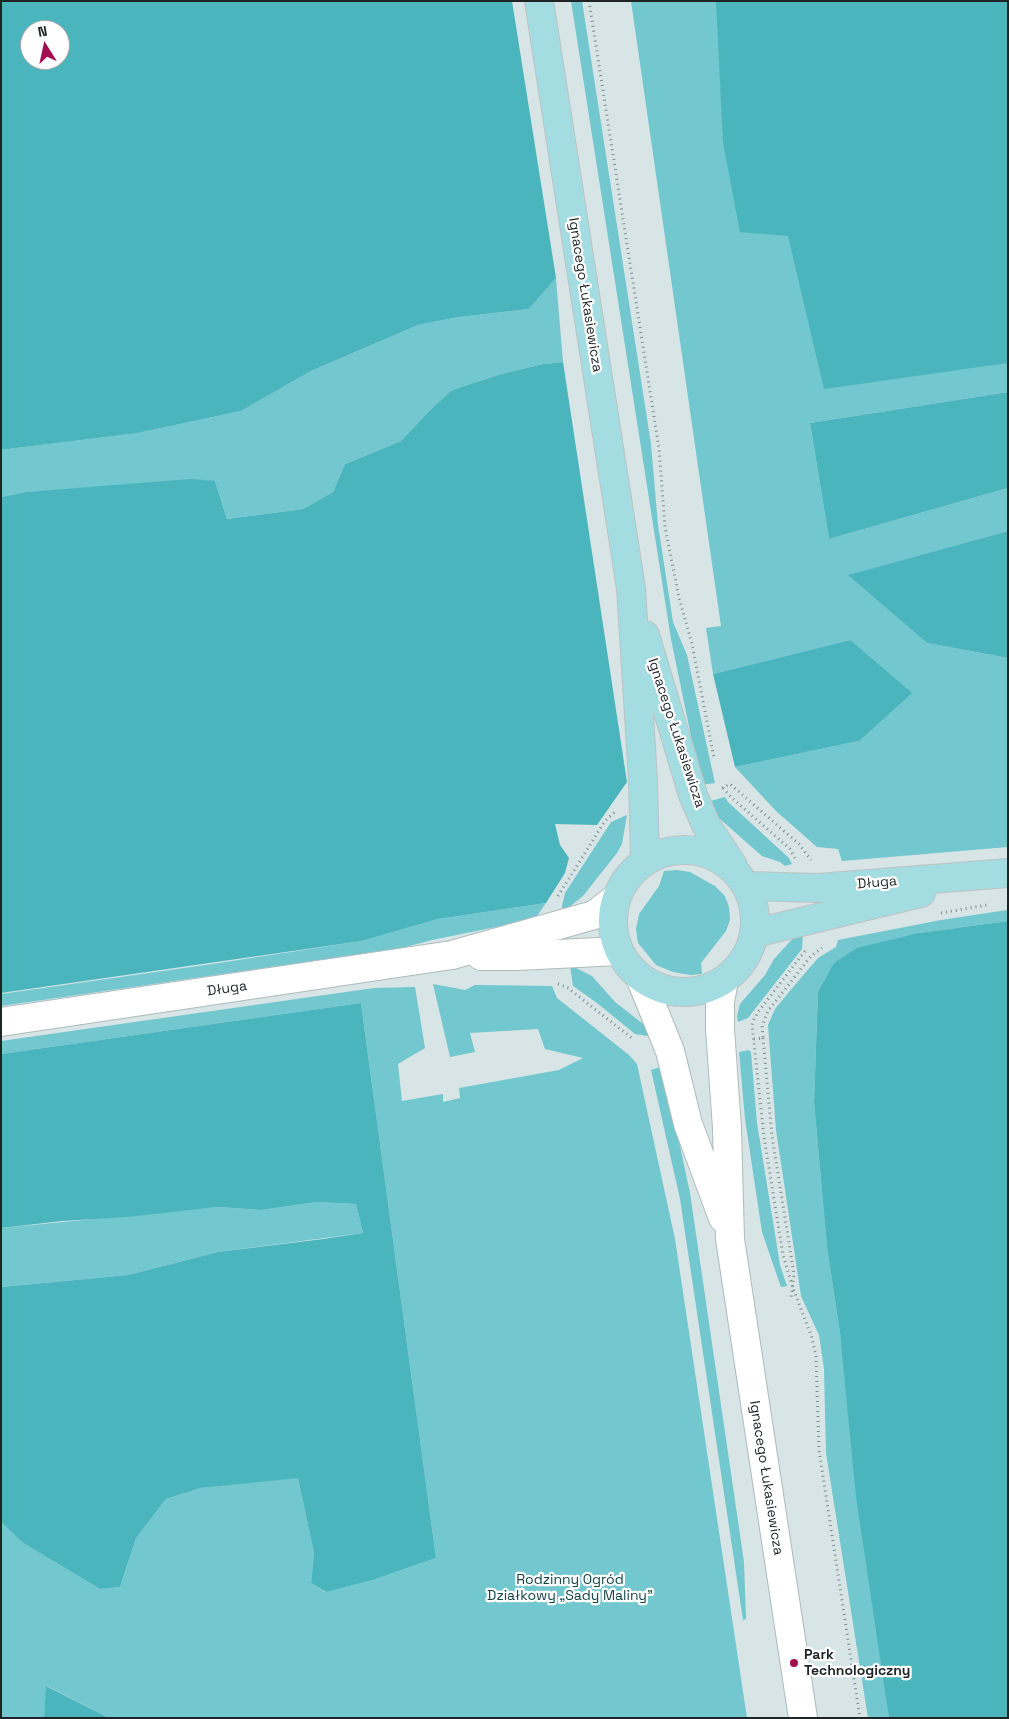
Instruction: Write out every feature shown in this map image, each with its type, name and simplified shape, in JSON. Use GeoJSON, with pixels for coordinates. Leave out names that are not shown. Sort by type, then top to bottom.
{"type":"FeatureCollection","features":[{"type":"Feature","properties":{"kind":"main road","name":"Ignacego Łukasiewicza"},"geometry":{"type":"LineString","coordinates":[[539,1],[631,588],[643,779],[645,861]]}},
{"type":"Feature","properties":{"kind":"main road","name":"Ignacego Łukasiewicza"},"geometry":{"type":"LineString","coordinates":[[631,588],[693,795],[706,825],[741,879]]}},
{"type":"Feature","properties":{"kind":"main road"},"geometry":{"type":"LineString","coordinates":[[692,850],[716,857],[741,879],[751,895],[755,914],[755,933],[749,951],[738,968],[724,980],[707,988],[688,992],[662,989],[640,977],[632,970],[619,951],[614,934],[613,916],[616,898],[623,884],[632,872],[645,861],[668,851],[692,850]]}},
{"type":"Feature","properties":{"kind":"main road","name":"Długa"},"geometry":{"type":"LineString","coordinates":[[741,879],[801,888],[818,888],[1008,874]]}},
{"type":"Feature","properties":{"kind":"main road","name":"Długa"},"geometry":{"type":"LineString","coordinates":[[755,933],[808,919],[1008,874]]}},
{"type":"Feature","properties":{"kind":"street"},"geometry":{"type":"LineString","coordinates":[[452,955],[594,915],[616,898]]}},
{"type":"Feature","properties":{"kind":"street"},"geometry":{"type":"LineString","coordinates":[[452,955],[517,956],[619,951]]}},
{"type":"Feature","properties":{"kind":"street","name":"Długa"},"geometry":{"type":"LineString","coordinates":[[1,1022],[452,955]]}},
{"type":"Feature","properties":{"kind":"street","name":"Ignacego Łukasiewicza"},"geometry":{"type":"LineString","coordinates":[[640,977],[670,1051],[688,1124],[730,1239]]}},
{"type":"Feature","properties":{"kind":"street","name":"Ignacego Łukasiewicza"},"geometry":{"type":"LineString","coordinates":[[724,980],[720,1002],[720,1029],[727,1128],[730,1239],[803,1718]]}},
{"type":"Feature","properties":{"kind":"path"},"geometry":{"type":"LineString","coordinates":[[589,1],[659,449],[665,527],[679,598],[692,644],[714,762]]}},
{"type":"Feature","properties":{"kind":"path"},"geometry":{"type":"LineString","coordinates":[[720,782],[722,788],[732,798],[790,848],[797,862],[801,888]]}},
{"type":"Feature","properties":{"kind":"path"},"geometry":{"type":"LineString","coordinates":[[808,919],[809,943],[807,949],[758,1012],[752,1026],[764,1137],[783,1255],[812,1338],[816,1356],[819,1450],[860,1718]]}},
{"type":"Feature","properties":{"kind":"path"},"geometry":{"type":"LineString","coordinates":[[553,982],[568,988],[637,1041],[664,1038]]}},
{"type":"Feature","properties":{"kind":"path"},"geometry":{"type":"LineString","coordinates":[[720,1029],[752,1026]]}},
{"type":"Feature","properties":{"kind":"path"},"geometry":{"type":"LineString","coordinates":[[764,1038],[772,1136],[794,1274],[792,1298]]}},
{"type":"Feature","properties":{"kind":"green space"},"geometry":{"type":"Polygon","coordinates":[[[571,1],[582,1],[651,444],[658,525],[673,622],[687,655],[715,783],[701,785],[671,639],[571,1]]]}},
{"type":"Feature","properties":{"kind":"green space"},"geometry":{"type":"Polygon","coordinates":[[[631,1],[1008,1],[1008,392],[810,423],[829,539],[1008,488],[1008,531],[849,575],[927,643],[1008,658],[1008,847],[842,861],[838,849],[817,847],[776,811],[735,767],[859,741],[850,640],[713,674],[706,628],[721,626],[631,1]]]}},
{"type":"Feature","properties":{"kind":"green space"},"geometry":{"type":"Polygon","coordinates":[[[556,278],[563,362],[543,364],[501,374],[452,390],[401,441],[345,464],[333,492],[303,509],[227,519],[215,481],[26,492],[1,497],[1,450],[138,433],[241,411],[311,371],[418,325],[459,317],[529,309],[556,278]]]}},
{"type":"Feature","properties":{"kind":"green space"},"geometry":{"type":"Polygon","coordinates":[[[725,797],[728,802],[789,858],[792,864],[785,866],[780,862],[762,856],[712,812],[707,802],[725,797]]]}},
{"type":"Feature","properties":{"kind":"green space"},"geometry":{"type":"Polygon","coordinates":[[[627,815],[622,844],[617,853],[583,896],[563,912],[562,906],[565,893],[611,822],[627,815]]]}},
{"type":"Feature","properties":{"kind":"green space"},"geometry":{"type":"Polygon","coordinates":[[[664,871],[690,872],[715,886],[725,896],[729,907],[730,920],[726,931],[701,963],[702,974],[690,975],[673,972],[656,965],[638,943],[636,929],[639,914],[659,886],[664,871]]]}},
{"type":"Feature","properties":{"kind":"green space"},"geometry":{"type":"Polygon","coordinates":[[[546,903],[535,919],[402,948],[1,1006],[1,994],[362,941],[438,919],[546,903]]]}},
{"type":"Feature","properties":{"kind":"green space"},"geometry":{"type":"Polygon","coordinates":[[[1007,910],[1008,921],[919,933],[818,992],[814,1102],[827,1246],[840,1333],[889,1718],[868,1718],[826,1453],[824,1369],[819,1335],[801,1296],[776,1130],[768,1025],[775,1009],[818,958],[836,947],[838,940],[941,920],[1007,910]]]}},
{"type":"Feature","properties":{"kind":"green space"},"geometry":{"type":"Polygon","coordinates":[[[803,932],[802,949],[748,1018],[738,1022],[737,1016],[740,1004],[765,975],[774,959],[796,935],[803,932]]]}},
{"type":"Feature","properties":{"kind":"green space"},"geometry":{"type":"Polygon","coordinates":[[[570,965],[592,976],[615,1002],[647,1027],[654,1037],[635,1034],[573,986],[570,965]]]}},
{"type":"Feature","properties":{"kind":"green space","name":"Rodzinny Ogród Działkowy „Sady Maliny”"},"geometry":{"type":"Polygon","coordinates":[[[433,984],[465,990],[475,985],[552,986],[557,998],[629,1055],[637,1064],[675,1239],[747,1718],[109,1718],[47,1686],[44,1718],[1,1718],[1,1522],[23,1543],[100,1589],[120,1587],[136,1538],[166,1499],[201,1488],[298,1477],[314,1553],[311,1583],[325,1592],[373,1580],[436,1558],[361,1003],[1,1054],[1,1041],[374,988],[415,987],[425,1048],[398,1064],[402,1101],[443,1094],[443,1102],[460,1098],[459,1088],[559,1070],[583,1058],[545,1049],[538,1029],[470,1033],[475,1052],[450,1057],[433,984]]]}},
{"type":"Feature","properties":{"kind":"green space"},"geometry":{"type":"Polygon","coordinates":[[[749,1050],[751,1052],[757,1123],[780,1265],[787,1286],[781,1287],[762,1232],[745,1119],[739,1052],[749,1050]]]}},
{"type":"Feature","properties":{"kind":"green space"},"geometry":{"type":"Polygon","coordinates":[[[663,1066],[690,1193],[744,1562],[746,1619],[743,1620],[680,1199],[651,1070],[663,1066]]]}},
{"type":"Feature","properties":{"kind":"green space"},"geometry":{"type":"Polygon","coordinates":[[[317,1202],[356,1204],[363,1233],[218,1252],[128,1275],[1,1287],[1,1228],[218,1207],[261,1210],[317,1202]]]}},
{"type":"Feature","properties":{"kind":"shaded area"},"geometry":{"type":"Polygon","coordinates":[[[1,1],[512,1],[556,278],[529,309],[459,317],[418,325],[311,371],[241,411],[138,433],[1,450],[1,1]]]}},
{"type":"Feature","properties":{"kind":"shaded area"},"geometry":{"type":"Polygon","coordinates":[[[716,1],[1008,1],[1008,363],[824,389],[788,236],[740,232],[723,143],[716,1]]]}},
{"type":"Feature","properties":{"kind":"shaded area"},"geometry":{"type":"Polygon","coordinates":[[[563,362],[627,782],[597,825],[555,824],[560,845],[569,858],[565,873],[546,903],[438,919],[362,941],[1,993],[1,497],[26,492],[191,479],[215,481],[227,519],[303,509],[333,492],[345,464],[401,441],[452,390],[501,374],[543,364],[563,362]]]}},
{"type":"Feature","properties":{"kind":"shaded area"},"geometry":{"type":"Polygon","coordinates":[[[1008,392],[1008,488],[829,539],[810,423],[1008,392]]]}},
{"type":"Feature","properties":{"kind":"shaded area"},"geometry":{"type":"Polygon","coordinates":[[[1008,531],[1008,658],[927,643],[848,575],[1008,531]]]}},
{"type":"Feature","properties":{"kind":"shaded area"},"geometry":{"type":"Polygon","coordinates":[[[850,640],[912,693],[859,741],[735,767],[713,674],[850,640]]]}},
{"type":"Feature","properties":{"kind":"shaded area"},"geometry":{"type":"Polygon","coordinates":[[[1008,921],[1008,1718],[889,1718],[856,1497],[840,1333],[827,1247],[814,1102],[818,992],[834,963],[857,948],[919,933],[1008,921]]]}},
{"type":"Feature","properties":{"kind":"shaded area"},"geometry":{"type":"Polygon","coordinates":[[[361,1003],[436,1558],[373,1580],[326,1592],[311,1583],[314,1553],[298,1478],[201,1488],[166,1499],[136,1538],[120,1587],[100,1589],[23,1543],[1,1522],[1,1287],[128,1275],[218,1252],[363,1233],[356,1204],[317,1202],[261,1210],[218,1207],[1,1228],[1,1054],[361,1003]]]}},
{"type":"Feature","properties":{"kind":"shaded area"},"geometry":{"type":"Polygon","coordinates":[[[46,1686],[109,1718],[44,1718],[46,1686]]]}},
{"type":"Feature","properties":{"kind":"place","name":"Park Technologiczny"},"geometry":{"type":"Point","coordinates":[794,1663]}}]}
